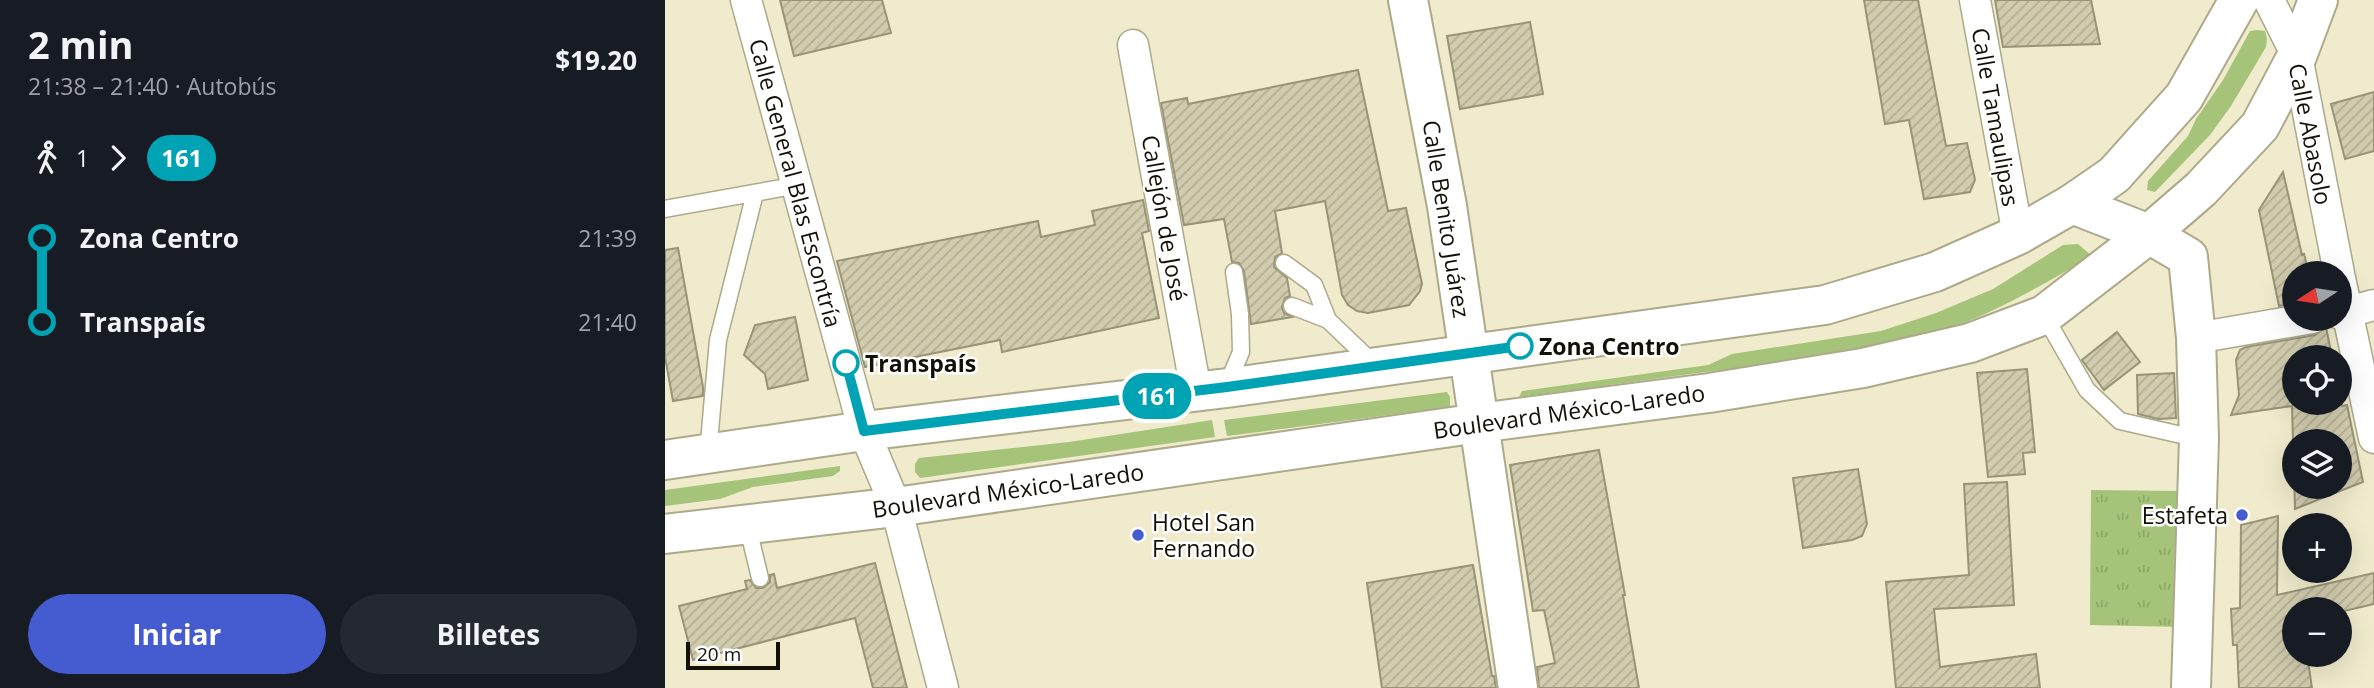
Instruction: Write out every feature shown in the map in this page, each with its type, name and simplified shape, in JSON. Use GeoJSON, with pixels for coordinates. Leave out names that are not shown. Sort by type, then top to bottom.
{"type":"FeatureCollection","features":[{"type":"Feature","properties":{"kind":"main road","name":"Calle Benito Juárez"},"geometry":{"type":"LineString","coordinates":[[1408,0],[1447,206],[1518,688]]}},
{"type":"Feature","properties":{"kind":"main road"},"geometry":{"type":"LineString","coordinates":[[665,460],[864,431],[1377,368],[1468,353],[1825,305],[1935,272],[2018,235],[2072,204],[2114,175],[2184,97],[2239,0]]}},
{"type":"Feature","properties":{"kind":"main road","name":"Boulevard México-Laredo"},"geometry":{"type":"LineString","coordinates":[[665,534],[896,507],[1479,423],[1709,393],[1863,368],[1970,343],[2043,315],[2149,234],[2201,189],[2260,127],[2297,56],[2318,0]]}},
{"type":"Feature","properties":{"kind":"main road"},"geometry":{"type":"LineString","coordinates":[[2072,204],[2149,234],[2188,257],[2196,338],[2199,439],[2191,688]]}},
{"type":"Feature","properties":{"kind":"street","name":"Calle General Blas Escontría"},"geometry":{"type":"LineString","coordinates":[[746,0],[864,431],[896,507],[943,688]]}},
{"type":"Feature","properties":{"kind":"street","name":"Calle Tamaulipas"},"geometry":{"type":"LineString","coordinates":[[1975,0],[2018,235]]}},
{"type":"Feature","properties":{"kind":"street","name":"Calle Abasolo"},"geometry":{"type":"LineString","coordinates":[[2269,0],[2297,56],[2336,261]]}},
{"type":"Feature","properties":{"kind":"street","name":"Callejón de José"},"geometry":{"type":"LineString","coordinates":[[1133,45],[1211,389]]}},
{"type":"Feature","properties":{"kind":"street","name":"Calle Abasolo"},"geometry":{"type":"LineString","coordinates":[[2353,311],[2374,438]]}},
{"type":"Feature","properties":{"kind":"street"},"geometry":{"type":"LineString","coordinates":[[2196,338],[2282,323]]}},
{"type":"Feature","properties":{"kind":"lane"},"geometry":{"type":"LineString","coordinates":[[665,209],[798,185]]}},
{"type":"Feature","properties":{"kind":"lane"},"geometry":{"type":"LineString","coordinates":[[708,454],[718,340],[755,193]]}},
{"type":"Feature","properties":{"kind":"lane"},"geometry":{"type":"LineString","coordinates":[[1284,263],[1314,285],[1328,320]]}},
{"type":"Feature","properties":{"kind":"lane"},"geometry":{"type":"LineString","coordinates":[[1211,389],[1241,352],[1240,314],[1234,272]]}},
{"type":"Feature","properties":{"kind":"lane"},"geometry":{"type":"LineString","coordinates":[[1292,306],[1328,320],[1377,368]]}},
{"type":"Feature","properties":{"kind":"lane"},"geometry":{"type":"LineString","coordinates":[[2043,315],[2087,390],[2120,421],[2199,439]]}},
{"type":"Feature","properties":{"kind":"lane"},"geometry":{"type":"LineString","coordinates":[[747,524],[760,578]]}},
{"type":"Feature","properties":{"kind":"green space"},"geometry":{"type":"Polygon","coordinates":[[[2250,31],[2265,31],[2266,47],[2231,106],[2210,135],[2155,192],[2147,190],[2148,181],[2188,136],[2250,31]]]}},
{"type":"Feature","properties":{"kind":"green space"},"geometry":{"type":"Polygon","coordinates":[[[2078,244],[2092,256],[2002,306],[1964,323],[1919,338],[1815,358],[1519,397],[1522,391],[1708,365],[1732,354],[1881,331],[1936,313],[1993,289],[2063,245],[2078,244]]]}},
{"type":"Feature","properties":{"kind":"green space"},"geometry":{"type":"Polygon","coordinates":[[[1447,392],[1450,407],[1227,436],[1224,420],[1447,392]]]}},
{"type":"Feature","properties":{"kind":"green space"},"geometry":{"type":"Polygon","coordinates":[[[1212,420],[1215,437],[920,478],[915,472],[915,464],[919,458],[1069,442],[1212,420]]]}},
{"type":"Feature","properties":{"kind":"green space"},"geometry":{"type":"Polygon","coordinates":[[[840,466],[840,471],[833,476],[753,487],[720,499],[665,506],[665,490],[840,466]]]}},
{"type":"Feature","properties":{"kind":"green space"},"geometry":{"type":"Polygon","coordinates":[[[2091,490],[2183,491],[2181,627],[2090,625],[2091,490]]]}},
{"type":"Feature","properties":{"kind":"building"},"geometry":{"type":"Polygon","coordinates":[[[780,0],[882,0],[891,33],[794,56],[780,0]]]}},
{"type":"Feature","properties":{"kind":"building"},"geometry":{"type":"Polygon","coordinates":[[[1864,0],[1918,0],[1946,146],[1967,143],[1975,180],[1970,192],[1924,199],[1909,120],[1885,124],[1864,0]]]}},
{"type":"Feature","properties":{"kind":"building"},"geometry":{"type":"Polygon","coordinates":[[[1995,0],[2091,0],[2100,44],[2003,47],[1995,0]]]}},
{"type":"Feature","properties":{"kind":"building"},"geometry":{"type":"Polygon","coordinates":[[[1530,22],[1543,94],[1460,109],[1447,36],[1530,22]]]}},
{"type":"Feature","properties":{"kind":"building"},"geometry":{"type":"Polygon","coordinates":[[[1358,70],[1388,211],[1406,208],[1422,284],[1420,291],[1409,305],[1368,313],[1357,311],[1348,305],[1342,295],[1325,201],[1275,211],[1282,253],[1275,257],[1274,267],[1287,278],[1290,296],[1285,298],[1282,307],[1284,313],[1292,317],[1251,324],[1244,271],[1239,263],[1232,262],[1224,219],[1184,225],[1161,103],[1187,98],[1188,104],[1358,70]]]}},
{"type":"Feature","properties":{"kind":"building"},"geometry":{"type":"Polygon","coordinates":[[[2374,92],[2374,151],[2345,159],[2331,104],[2374,92]]]}},
{"type":"Feature","properties":{"kind":"building"},"geometry":{"type":"Polygon","coordinates":[[[2283,172],[2302,255],[2304,254],[2306,261],[2282,261],[2282,305],[2279,306],[2259,210],[2283,172]]]}},
{"type":"Feature","properties":{"kind":"building"},"geometry":{"type":"Polygon","coordinates":[[[1143,200],[1149,231],[1142,233],[1159,318],[1002,352],[1000,340],[865,367],[837,261],[1038,221],[1041,237],[1095,225],[1092,211],[1143,200]]]}},
{"type":"Feature","properties":{"kind":"building"},"geometry":{"type":"Polygon","coordinates":[[[678,248],[703,396],[673,401],[665,357],[665,250],[678,248]]]}},
{"type":"Feature","properties":{"kind":"building"},"geometry":{"type":"Polygon","coordinates":[[[795,317],[808,380],[768,389],[765,374],[744,355],[755,325],[795,317]]]}},
{"type":"Feature","properties":{"kind":"building"},"geometry":{"type":"Polygon","coordinates":[[[2320,331],[2327,331],[2330,345],[2282,345],[2282,407],[2231,415],[2239,395],[2236,360],[2240,350],[2315,335],[2320,331]]]}},
{"type":"Feature","properties":{"kind":"building"},"geometry":{"type":"Polygon","coordinates":[[[2117,332],[2140,362],[2104,390],[2082,360],[2117,332]]]}},
{"type":"Feature","properties":{"kind":"building"},"geometry":{"type":"Polygon","coordinates":[[[2027,369],[2035,452],[2023,453],[2025,474],[1988,477],[1977,373],[2027,369]]]}},
{"type":"Feature","properties":{"kind":"building"},"geometry":{"type":"Polygon","coordinates":[[[2174,373],[2176,418],[2158,419],[2138,414],[2137,375],[2174,373]]]}},
{"type":"Feature","properties":{"kind":"building"},"geometry":{"type":"Polygon","coordinates":[[[2292,415],[2349,415],[2352,429],[2293,429],[2292,415]]]}},
{"type":"Feature","properties":{"kind":"building"},"geometry":{"type":"Polygon","coordinates":[[[2352,429],[2363,482],[2352,486],[2352,429]]]}},
{"type":"Feature","properties":{"kind":"building"},"geometry":{"type":"Polygon","coordinates":[[[1599,450],[1639,688],[1539,688],[1537,667],[1555,663],[1544,610],[1533,611],[1510,465],[1599,450]]]}},
{"type":"Feature","properties":{"kind":"building"},"geometry":{"type":"Polygon","coordinates":[[[1858,469],[1867,524],[1862,536],[1803,548],[1793,478],[1858,469]]]}},
{"type":"Feature","properties":{"kind":"building"},"geometry":{"type":"Polygon","coordinates":[[[2007,482],[2014,605],[1934,609],[1940,667],[2036,654],[2040,688],[1896,688],[1886,582],[1969,575],[1964,484],[2007,482]]]}},
{"type":"Feature","properties":{"kind":"building"},"geometry":{"type":"Polygon","coordinates":[[[2295,499],[2320,499],[2295,509],[2295,499]]]}},
{"type":"Feature","properties":{"kind":"building"},"geometry":{"type":"Polygon","coordinates":[[[2278,516],[2277,595],[2330,583],[2352,583],[2352,578],[2374,573],[2374,604],[2352,609],[2352,597],[2282,597],[2282,667],[2309,667],[2312,688],[2239,688],[2237,645],[2233,645],[2231,609],[2240,608],[2241,525],[2278,516]]]}},
{"type":"Feature","properties":{"kind":"building"},"geometry":{"type":"Polygon","coordinates":[[[875,563],[907,688],[873,688],[855,618],[693,660],[679,606],[747,589],[745,581],[750,580],[756,588],[763,588],[770,582],[770,575],[774,574],[777,588],[875,563]]]}},
{"type":"Feature","properties":{"kind":"building"},"geometry":{"type":"Polygon","coordinates":[[[1473,565],[1496,688],[1382,688],[1367,583],[1473,565]]]}},
{"type":"Feature","properties":{"kind":"bus line","name":"161"},"geometry":{"type":"LineString","coordinates":[[846,363],[864,431],[1377,368],[1520,346]]}},
{"type":"Feature","properties":{"kind":"place","name":"Zona Centro"},"geometry":{"type":"Point","coordinates":[1520,346]}},
{"type":"Feature","properties":{"kind":"place","name":"Transpaís"},"geometry":{"type":"Point","coordinates":[846,363]}},
{"type":"Feature","properties":{"kind":"place","name":"Estafeta"},"geometry":{"type":"Point","coordinates":[2242,515]}},
{"type":"Feature","properties":{"kind":"place","name":"Hotel San Fernando"},"geometry":{"type":"Point","coordinates":[1138,535]}}]}
